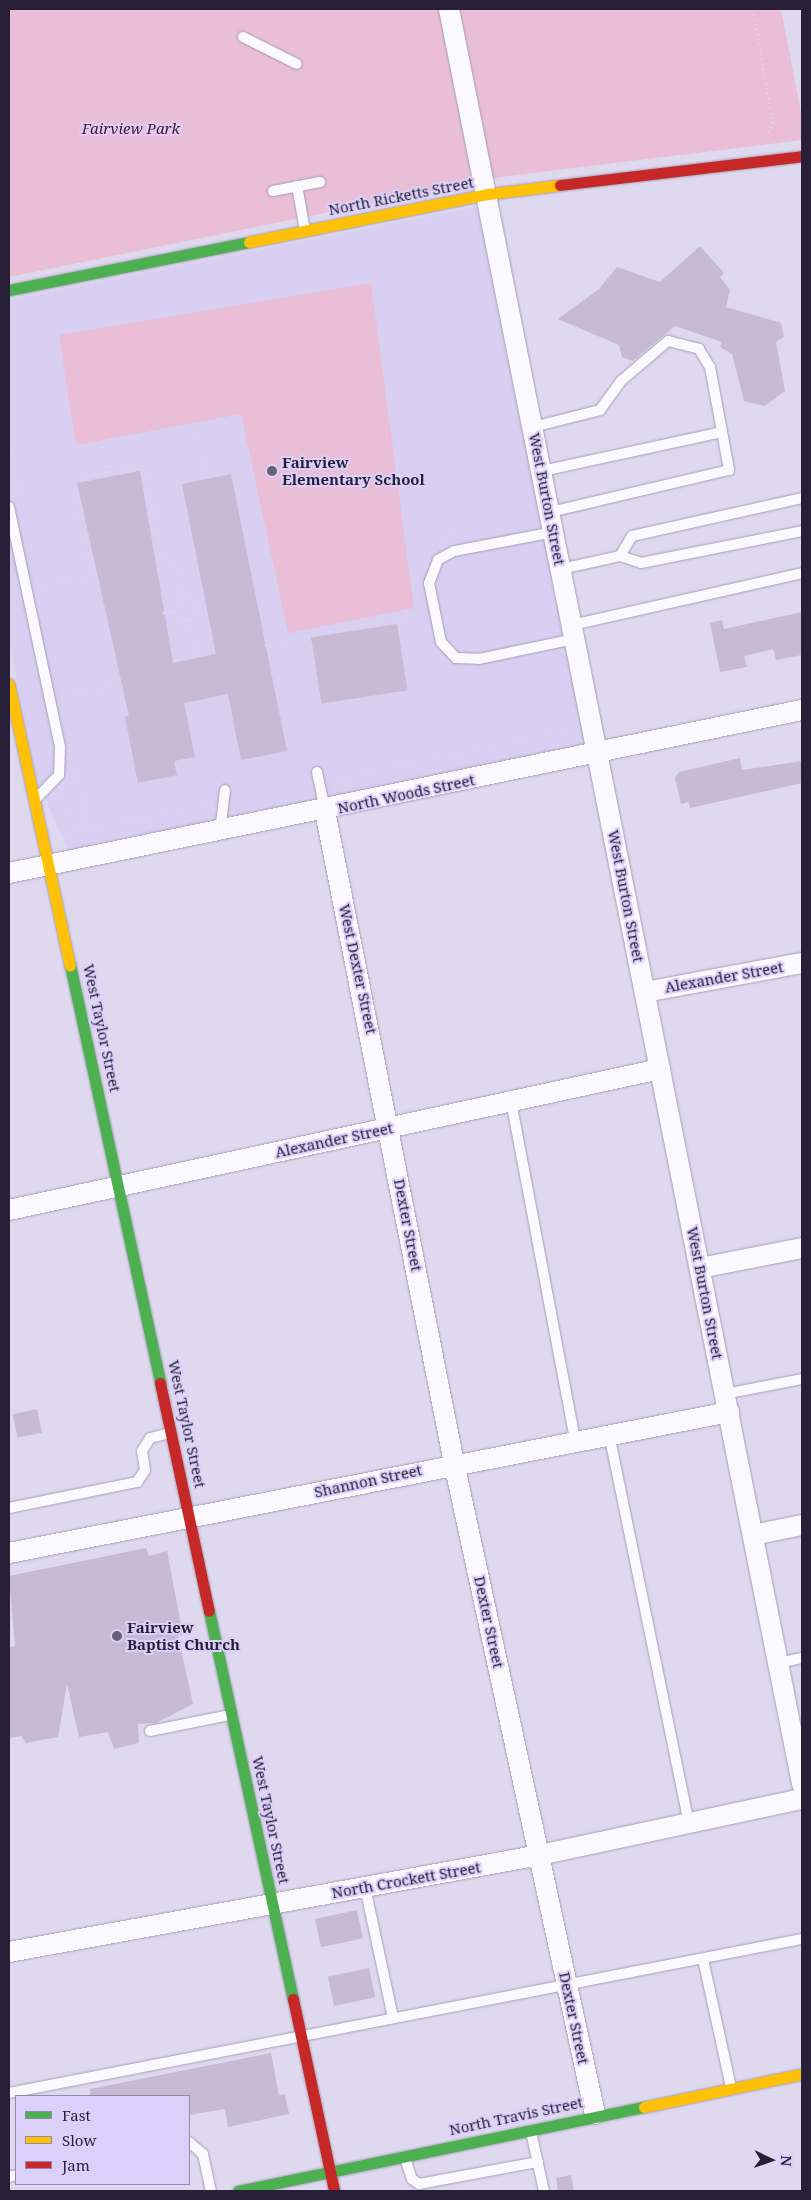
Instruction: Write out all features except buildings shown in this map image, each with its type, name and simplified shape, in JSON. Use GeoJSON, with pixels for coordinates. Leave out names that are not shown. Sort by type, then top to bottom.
{"type":"FeatureCollection","features":[{"type":"Feature","properties":{"kind":"main road","name":"North Ricketts Street"},"geometry":{"type":"LineString","coordinates":[[9,290],[488,194],[802,156]]}},
{"type":"Feature","properties":{"kind":"main road","name":"West Taylor Street"},"geometry":{"type":"LineString","coordinates":[[9,684],[13,725],[51,864],[334,2191]]}},
{"type":"Feature","properties":{"kind":"main road","name":"North Travis Street"},"geometry":{"type":"LineString","coordinates":[[238,2191],[595,2114],[802,2074]]}},
{"type":"Feature","properties":{"kind":"street","name":"West Burton Street"},"geometry":{"type":"LineString","coordinates":[[450,9],[802,1784]]}},
{"type":"Feature","properties":{"kind":"street","name":"North Woods Street"},"geometry":{"type":"LineString","coordinates":[[9,873],[325,811],[802,710]]}},
{"type":"Feature","properties":{"kind":"street","name":"West Dexter Street"},"geometry":{"type":"LineString","coordinates":[[325,811],[390,1128]]}},
{"type":"Feature","properties":{"kind":"street","name":"Alexander Street"},"geometry":{"type":"LineString","coordinates":[[645,992],[802,963]]}},
{"type":"Feature","properties":{"kind":"street","name":"Alexander Street"},"geometry":{"type":"LineString","coordinates":[[9,1210],[660,1069]]}},
{"type":"Feature","properties":{"kind":"street","name":"Dexter Street"},"geometry":{"type":"LineString","coordinates":[[390,1128],[454,1463],[595,2114]]}},
{"type":"Feature","properties":{"kind":"street"},"geometry":{"type":"LineString","coordinates":[[700,1268],[802,1248]]}},
{"type":"Feature","properties":{"kind":"street","name":"Shannon Street"},"geometry":{"type":"LineString","coordinates":[[9,1549],[192,1518],[454,1463],[608,1434],[727,1403]]}},
{"type":"Feature","properties":{"kind":"street"},"geometry":{"type":"LineString","coordinates":[[753,1535],[802,1525]]}},
{"type":"Feature","properties":{"kind":"street","name":"North Crockett Street"},"geometry":{"type":"LineString","coordinates":[[9,1952],[540,1855],[802,1799]]}},
{"type":"Feature","properties":{"kind":"lane"},"geometry":{"type":"LineString","coordinates":[[243,37],[297,64]]}},
{"type":"Feature","properties":{"kind":"lane"},"geometry":{"type":"LineString","coordinates":[[273,191],[320,182]]}},
{"type":"Feature","properties":{"kind":"lane"},"geometry":{"type":"LineString","coordinates":[[297,186],[305,230]]}},
{"type":"Feature","properties":{"kind":"lane"},"geometry":{"type":"LineString","coordinates":[[533,427],[600,410],[620,381],[668,341],[699,349],[706,361],[729,470],[550,512]]}},
{"type":"Feature","properties":{"kind":"lane"},"geometry":{"type":"LineString","coordinates":[[542,471],[722,432]]}},
{"type":"Feature","properties":{"kind":"lane"},"geometry":{"type":"LineString","coordinates":[[620,556],[632,536],[802,498]]}},
{"type":"Feature","properties":{"kind":"lane"},"geometry":{"type":"LineString","coordinates":[[9,507],[60,747],[59,775],[35,800]]}},
{"type":"Feature","properties":{"kind":"lane"},"geometry":{"type":"LineString","coordinates":[[561,569],[620,556],[641,563],[802,531]]}},
{"type":"Feature","properties":{"kind":"lane"},"geometry":{"type":"LineString","coordinates":[[554,532],[454,551],[438,560],[429,583],[441,642],[456,658],[478,659],[802,573]]}},
{"type":"Feature","properties":{"kind":"lane"},"geometry":{"type":"LineString","coordinates":[[317,772],[325,811]]}},
{"type":"Feature","properties":{"kind":"lane"},"geometry":{"type":"LineString","coordinates":[[220,831],[225,790]]}},
{"type":"Feature","properties":{"kind":"lane"},"geometry":{"type":"LineString","coordinates":[[511,1101],[575,1440]]}},
{"type":"Feature","properties":{"kind":"lane"},"geometry":{"type":"LineString","coordinates":[[727,1403],[802,1379]]}},
{"type":"Feature","properties":{"kind":"lane"},"geometry":{"type":"LineString","coordinates":[[9,1508],[137,1482],[145,1470],[142,1451],[150,1438],[173,1432]]}},
{"type":"Feature","properties":{"kind":"lane"},"geometry":{"type":"LineString","coordinates":[[608,1434],[688,1823]]}},
{"type":"Feature","properties":{"kind":"lane"},"geometry":{"type":"LineString","coordinates":[[778,1663],[802,1658]]}},
{"type":"Feature","properties":{"kind":"lane"},"geometry":{"type":"LineString","coordinates":[[150,1731],[233,1715]]}},
{"type":"Feature","properties":{"kind":"lane"},"geometry":{"type":"LineString","coordinates":[[365,1887],[392,2018]]}},
{"type":"Feature","properties":{"kind":"lane"},"geometry":{"type":"LineString","coordinates":[[9,2093],[302,2035],[567,1987],[802,1939]]}},
{"type":"Feature","properties":{"kind":"lane"},"geometry":{"type":"LineString","coordinates":[[703,1959],[731,2088]]}},
{"type":"Feature","properties":{"kind":"lane"},"geometry":{"type":"LineString","coordinates":[[530,2128],[544,2191]]}},
{"type":"Feature","properties":{"kind":"lane"},"geometry":{"type":"LineString","coordinates":[[190,2143],[204,2154],[212,2191]]}},
{"type":"Feature","properties":{"kind":"lane"},"geometry":{"type":"LineString","coordinates":[[404,2156],[412,2179],[419,2184],[538,2162]]}},
{"type":"Feature","properties":{"kind":"path"},"geometry":{"type":"LineString","coordinates":[[753,9],[773,122],[767,133]]}},
{"type":"Feature","properties":{"kind":"path"},"geometry":{"type":"LineString","coordinates":[[196,422],[207,479]]}},
{"type":"Feature","properties":{"kind":"path"},"geometry":{"type":"LineString","coordinates":[[101,441],[108,477]]}},
{"type":"Feature","properties":{"kind":"path"},"geometry":{"type":"LineString","coordinates":[[90,576],[71,479],[144,464],[164,561],[176,559],[183,597],[174,611],[163,613]]}},
{"type":"Feature","properties":{"kind":"path"},"geometry":{"type":"LineString","coordinates":[[27,590],[100,574]]}},
{"type":"Feature","properties":{"kind":"path"},"geometry":{"type":"LineString","coordinates":[[174,611],[182,621],[188,620],[198,606],[191,597],[183,597]]}},
{"type":"Feature","properties":{"kind":"path"},"geometry":{"type":"LineString","coordinates":[[266,645],[435,610]]}},
{"type":"Feature","properties":{"kind":"path"},"geometry":{"type":"LineString","coordinates":[[188,620],[196,658]]}},
{"type":"Feature","properties":{"kind":"path"},"geometry":{"type":"LineString","coordinates":[[346,628],[347,634]]}},
{"type":"Feature","properties":{"kind":"path"},"geometry":{"type":"LineString","coordinates":[[50,700],[122,684]]}},
{"type":"Feature","properties":{"kind":"path"},"geometry":{"type":"LineString","coordinates":[[328,780],[592,724]]}},
{"type":"Feature","properties":{"kind":"path"},"geometry":{"type":"LineString","coordinates":[[52,782],[80,830]]}},
{"type":"Feature","properties":{"kind":"path"},"geometry":{"type":"LineString","coordinates":[[46,843],[80,830],[214,803]]}},
{"type":"Feature","properties":{"kind":"shaded area","name":"Fairview Elementary School"},"geometry":{"type":"Polygon","coordinates":[[[480,206],[591,744],[68,850],[37,780],[9,641],[9,300],[480,206]]]}},
{"type":"Feature","properties":{"kind":"green space","name":"Fairview Park"},"geometry":{"type":"Polygon","coordinates":[[[9,9],[781,9],[802,118],[802,140],[507,176],[9,277],[9,9]]]}},
{"type":"Feature","properties":{"kind":"green space"},"geometry":{"type":"Polygon","coordinates":[[[371,283],[414,608],[288,633],[241,414],[76,445],[59,335],[371,283]]]}},
{"type":"Feature","properties":{"kind":"traffic: fast"},"geometry":{"type":"LineString","coordinates":[[9,290],[249,242]]}},
{"type":"Feature","properties":{"kind":"traffic: fast"},"geometry":{"type":"LineString","coordinates":[[70,965],[160,1383]]}},
{"type":"Feature","properties":{"kind":"traffic: fast"},"geometry":{"type":"LineString","coordinates":[[209,1611],[293,1999]]}},
{"type":"Feature","properties":{"kind":"traffic: fast"},"geometry":{"type":"LineString","coordinates":[[238,2191],[644,2107]]}},
{"type":"Feature","properties":{"kind":"traffic: slow"},"geometry":{"type":"LineString","coordinates":[[249,242],[488,194],[560,185]]}},
{"type":"Feature","properties":{"kind":"traffic: slow"},"geometry":{"type":"LineString","coordinates":[[9,684],[70,965]]}},
{"type":"Feature","properties":{"kind":"traffic: slow"},"geometry":{"type":"LineString","coordinates":[[644,2107],[802,2074]]}},
{"type":"Feature","properties":{"kind":"traffic: jam"},"geometry":{"type":"LineString","coordinates":[[560,185],[802,156]]}},
{"type":"Feature","properties":{"kind":"traffic: jam"},"geometry":{"type":"LineString","coordinates":[[160,1383],[209,1611]]}},
{"type":"Feature","properties":{"kind":"traffic: jam"},"geometry":{"type":"LineString","coordinates":[[293,1999],[334,2191]]}},
{"type":"Feature","properties":{"kind":"place","name":"Fairview Elementary School"},"geometry":{"type":"Point","coordinates":[272,471]}},
{"type":"Feature","properties":{"kind":"place","name":"Fairview Baptist Church"},"geometry":{"type":"Point","coordinates":[117,1636]}}]}
